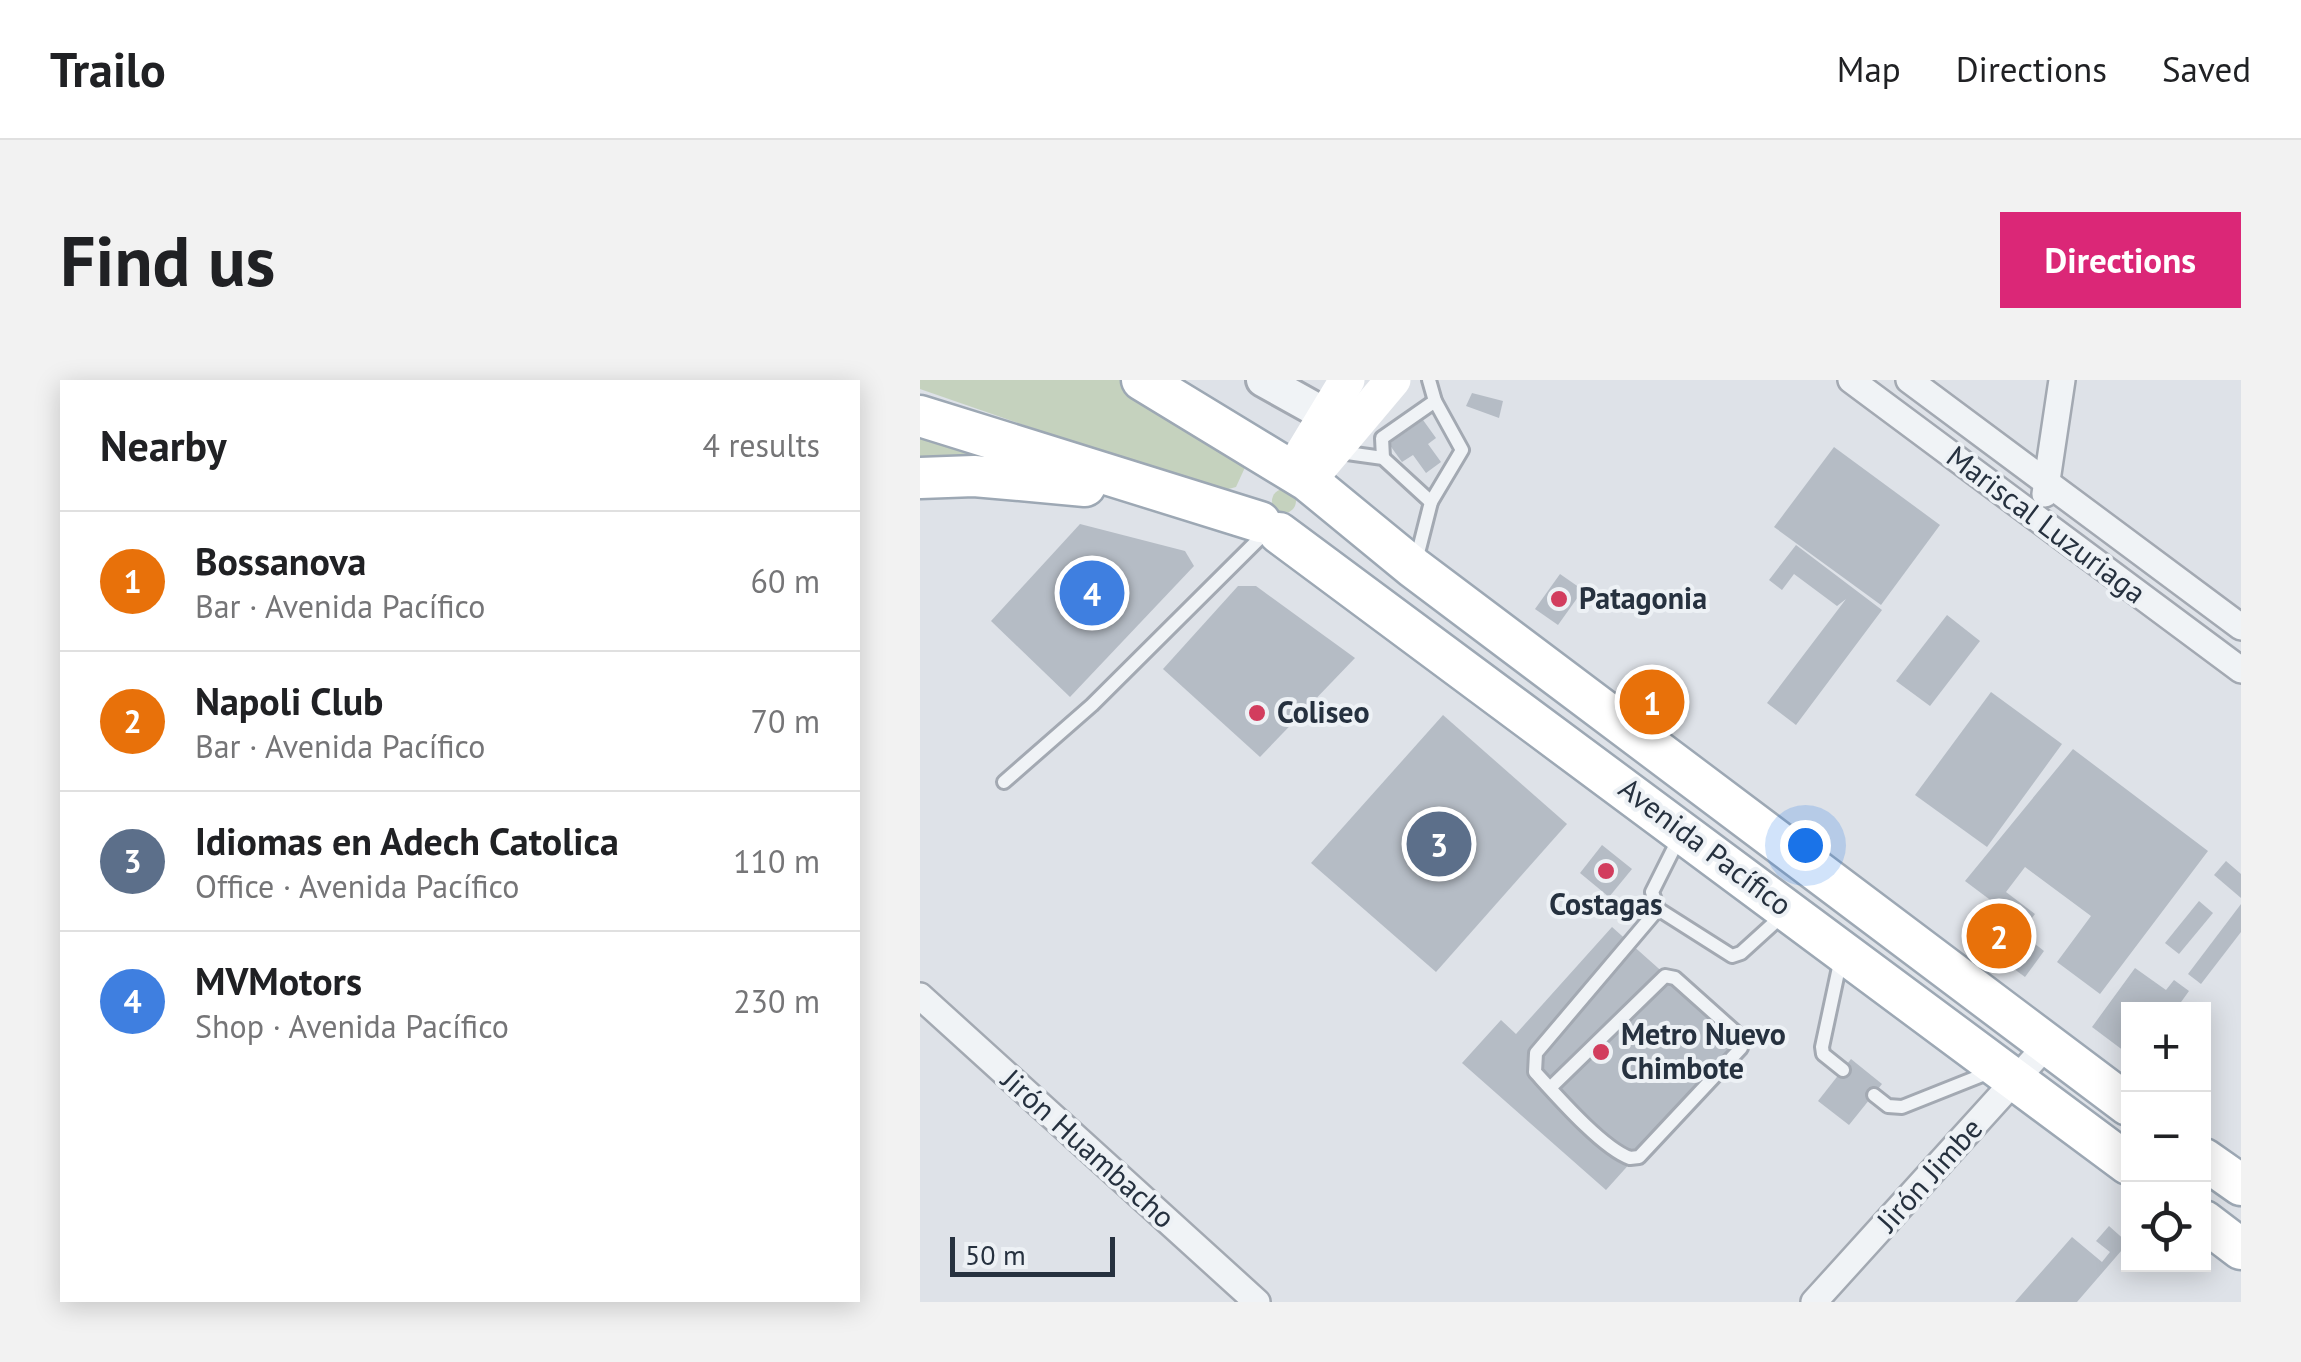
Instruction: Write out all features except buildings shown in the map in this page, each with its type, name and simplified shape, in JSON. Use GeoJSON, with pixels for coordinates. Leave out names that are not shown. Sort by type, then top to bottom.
{"type":"FeatureCollection","features":[{"type":"Feature","properties":{"kind":"main road","name":"Avenida Pacífico"},"geometry":{"type":"LineString","coordinates":[[1142,380],[1311,468],[1414,568],[2121,1100]]}},
{"type":"Feature","properties":{"kind":"main road"},"geometry":{"type":"LineString","coordinates":[[1269,528],[1308,522],[1316,501],[1311,468],[1324,414],[1347,380]]}},
{"type":"Feature","properties":{"kind":"main road"},"geometry":{"type":"LineString","coordinates":[[1311,468],[1393,380]]}},
{"type":"Feature","properties":{"kind":"main road","name":"Avenida Pacífico"},"geometry":{"type":"LineString","coordinates":[[920,416],[1269,528],[2121,1159]]}},
{"type":"Feature","properties":{"kind":"main road"},"geometry":{"type":"LineString","coordinates":[[920,478],[974,476],[1152,492]]}},
{"type":"Feature","properties":{"kind":"main road"},"geometry":{"type":"LineString","coordinates":[[2211,1163],[2241,1185]]}},
{"type":"Feature","properties":{"kind":"main road"},"geometry":{"type":"LineString","coordinates":[[2211,1225],[2241,1248]]}},
{"type":"Feature","properties":{"kind":"street"},"geometry":{"type":"LineString","coordinates":[[1263,380],[1324,414]]}},
{"type":"Feature","properties":{"kind":"street","name":"Mariscal Luzuriaga"},"geometry":{"type":"LineString","coordinates":[[1851,380],[2241,670]]}},
{"type":"Feature","properties":{"kind":"street","name":"Mariscal Luzuriaga"},"geometry":{"type":"LineString","coordinates":[[1909,380],[2241,627]]}},
{"type":"Feature","properties":{"kind":"street"},"geometry":{"type":"LineString","coordinates":[[2041,522],[2062,380]]}},
{"type":"Feature","properties":{"kind":"street","name":"Jirón Huambacho"},"geometry":{"type":"LineString","coordinates":[[920,996],[1257,1302]]}},
{"type":"Feature","properties":{"kind":"street","name":"Jirón Jimbe"},"geometry":{"type":"LineString","coordinates":[[1814,1302],[2008,1074],[2046,1046]]}},
{"type":"Feature","properties":{"kind":"lane"},"geometry":{"type":"LineString","coordinates":[[1414,568],[1431,502],[1462,455],[1429,380]]}},
{"type":"Feature","properties":{"kind":"lane"},"geometry":{"type":"LineString","coordinates":[[1431,502],[1383,458],[1382,438],[1435,401]]}},
{"type":"Feature","properties":{"kind":"lane"},"geometry":{"type":"LineString","coordinates":[[1311,468],[1383,458]]}},
{"type":"Feature","properties":{"kind":"lane"},"geometry":{"type":"LineString","coordinates":[[1004,782],[1092,705],[1269,528]]}},
{"type":"Feature","properties":{"kind":"lane"},"geometry":{"type":"LineString","coordinates":[[1682,831],[1652,892],[1658,909],[1732,956],[1742,953],[1788,910]]}},
{"type":"Feature","properties":{"kind":"lane"},"geometry":{"type":"LineString","coordinates":[[1550,1088],[1665,976],[1675,978],[1742,1042],[1639,1157],[1624,1157],[1550,1088],[1535,1072],[1536,1053],[1658,909]]}},
{"type":"Feature","properties":{"kind":"lane"},"geometry":{"type":"LineString","coordinates":[[1842,950],[1822,1047],[1823,1054],[1843,1070]]}},
{"type":"Feature","properties":{"kind":"lane"},"geometry":{"type":"LineString","coordinates":[[1874,1095],[1888,1106],[1902,1107],[2008,1074]]}},
{"type":"Feature","properties":{"kind":"green space"},"geometry":{"type":"Polygon","coordinates":[[[920,380],[1129,380],[1247,463],[1236,487],[1217,492],[920,389],[920,380]]]}},
{"type":"Feature","properties":{"kind":"green space"},"geometry":{"type":"Polygon","coordinates":[[[920,429],[1030,465],[920,466],[920,429]]]}},
{"type":"Feature","properties":{"kind":"green space"},"geometry":{"type":"Polygon","coordinates":[[[1284,489],[1293,492],[1293,510],[1284,513],[1275,510],[1272,501],[1275,492],[1284,489]]]}},
{"type":"Feature","properties":{"kind":"place","name":"MVMotors"},"geometry":{"type":"Point","coordinates":[1092,593]}},
{"type":"Feature","properties":{"kind":"place","name":"Patagonia"},"geometry":{"type":"Point","coordinates":[1559,599]}},
{"type":"Feature","properties":{"kind":"place","name":"Bossanova"},"geometry":{"type":"Point","coordinates":[1652,702]}},
{"type":"Feature","properties":{"kind":"place","name":"Coliseo"},"geometry":{"type":"Point","coordinates":[1257,713]}},
{"type":"Feature","properties":{"kind":"place","name":"Idiomas en Adech Catolica"},"geometry":{"type":"Point","coordinates":[1439,844]}},
{"type":"Feature","properties":{"kind":"place","name":"Costagas"},"geometry":{"type":"Point","coordinates":[1606,871]}},
{"type":"Feature","properties":{"kind":"place","name":"Napoli Club"},"geometry":{"type":"Point","coordinates":[1999,936]}},
{"type":"Feature","properties":{"kind":"place","name":"Metro Nuevo Chimbote"},"geometry":{"type":"Point","coordinates":[1601,1052]}}]}
